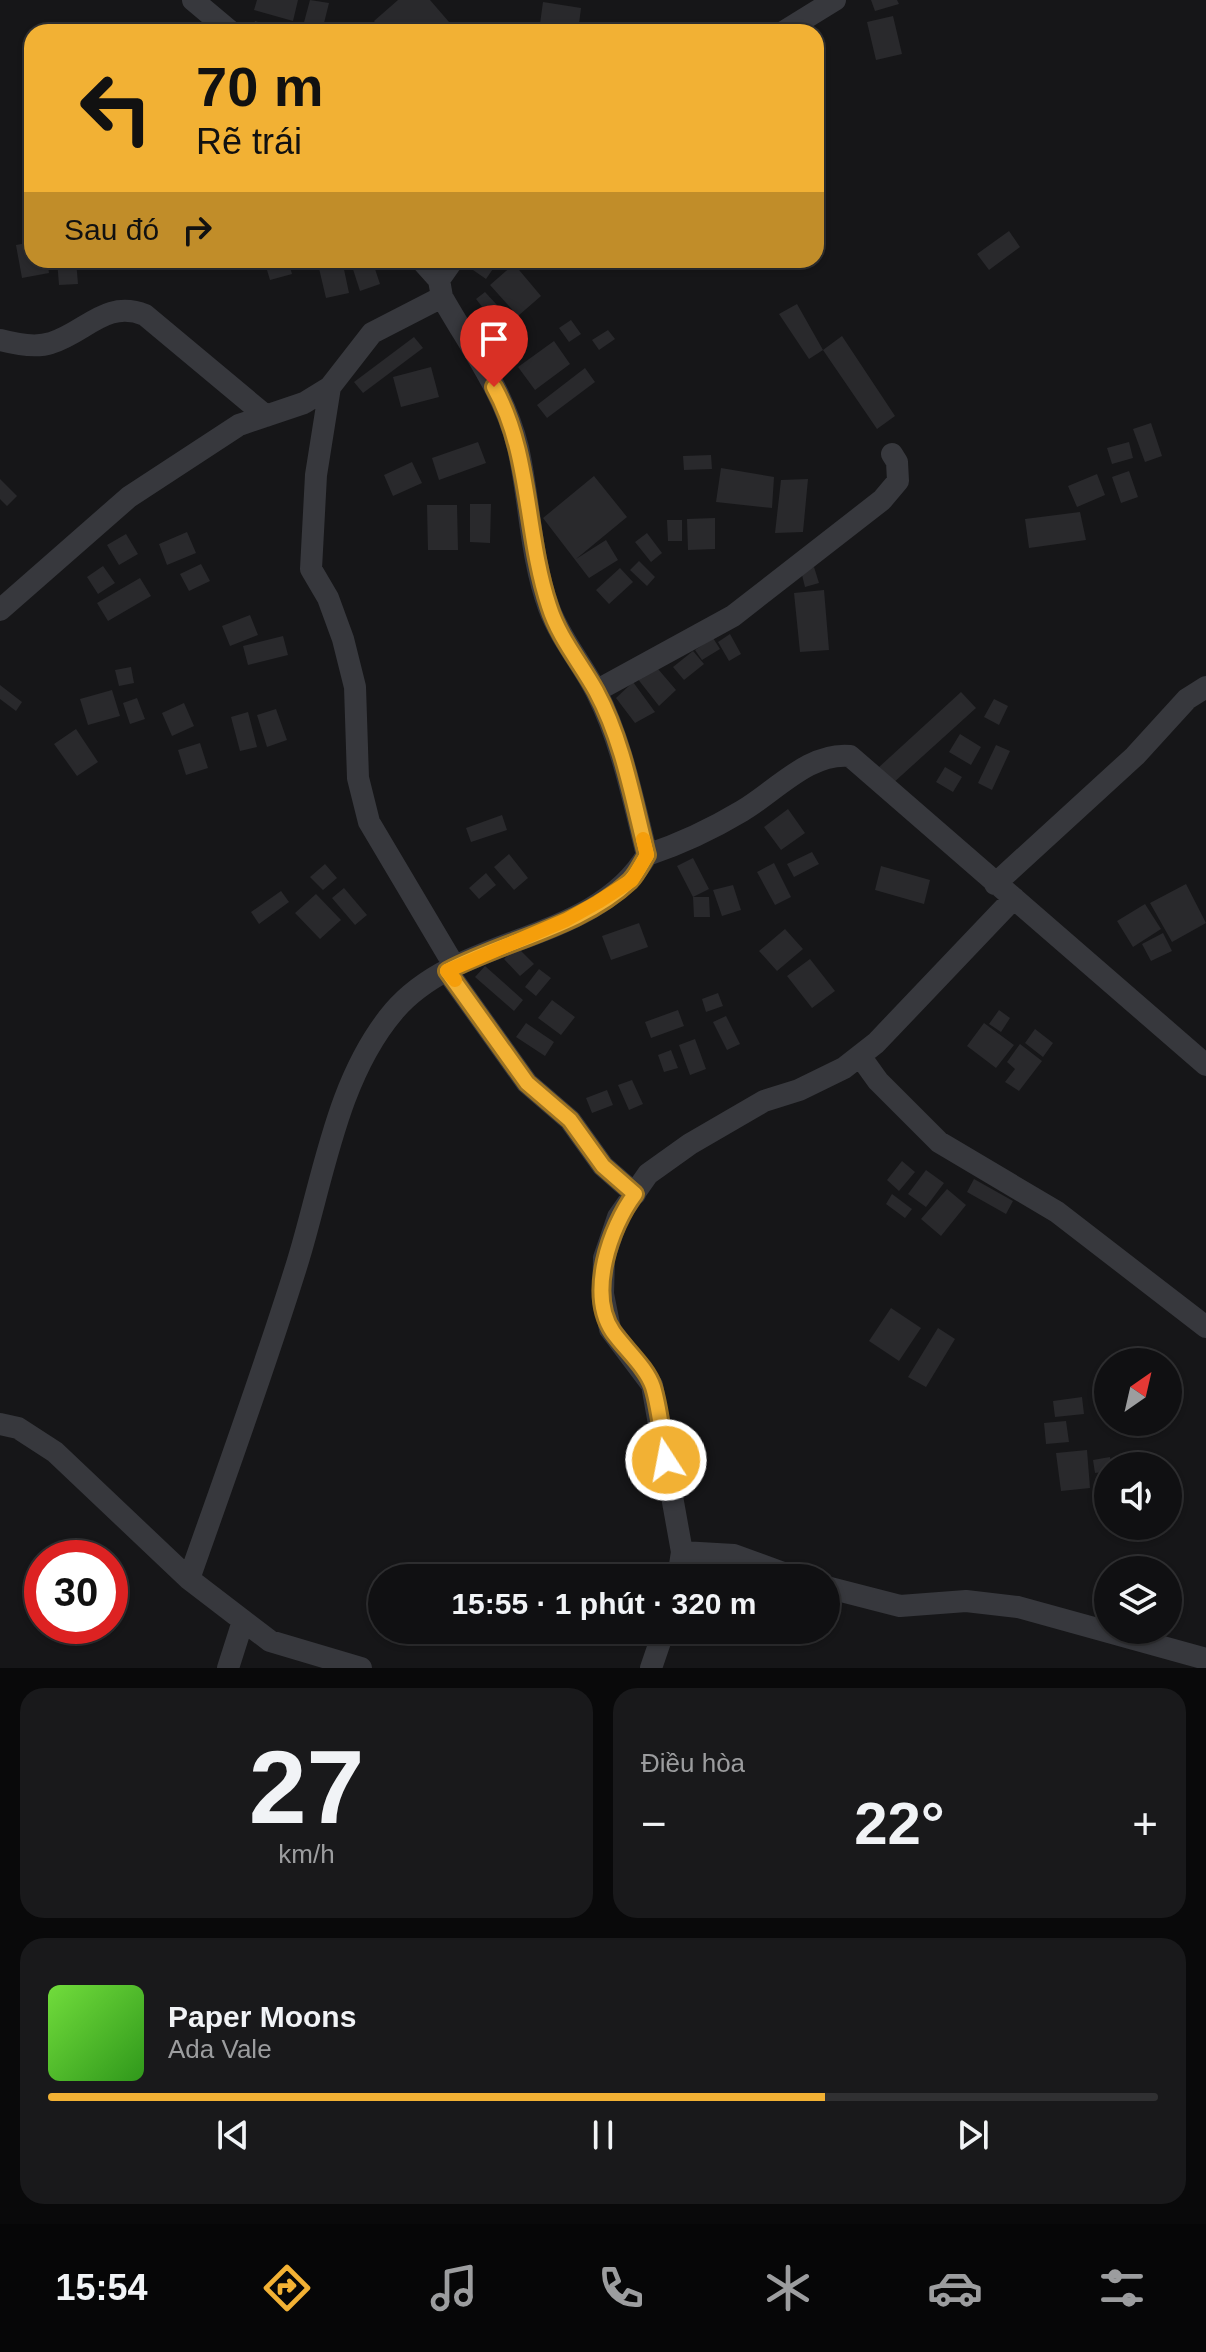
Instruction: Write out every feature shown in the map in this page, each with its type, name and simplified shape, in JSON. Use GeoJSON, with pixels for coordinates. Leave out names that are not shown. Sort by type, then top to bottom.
{"type":"FeatureCollection","features":[{"type":"Feature","properties":{"kind":"street"},"geometry":{"type":"LineString","coordinates":[[193,0],[222,24]]}},
{"type":"Feature","properties":{"kind":"street"},"geometry":{"type":"LineString","coordinates":[[796,24],[835,0]]}},
{"type":"Feature","properties":{"kind":"street"},"geometry":{"type":"LineString","coordinates":[[426,268],[506,410],[518,448],[533,553],[549,609],[569,651],[596,691],[621,753],[647,855]]}},
{"type":"Feature","properties":{"kind":"street"},"geometry":{"type":"LineString","coordinates":[[0,610],[129,497],[239,425],[304,403],[330,387],[372,333],[440,288],[449,268]]}},
{"type":"Feature","properties":{"kind":"street"},"geometry":{"type":"LineString","coordinates":[[0,340],[13,344],[48,344],[97,316],[132,310],[145,315],[266,416]]}},
{"type":"Feature","properties":{"kind":"street"},"geometry":{"type":"LineString","coordinates":[[330,387],[316,475],[311,569],[328,598],[343,639],[355,687],[358,778],[369,822],[451,969],[527,1083],[570,1120],[603,1166],[635,1194]]}},
{"type":"Feature","properties":{"kind":"street"},"geometry":{"type":"LineString","coordinates":[[596,691],[733,616],[882,500],[898,481],[897,462],[892,454]]}},
{"type":"Feature","properties":{"kind":"street"},"geometry":{"type":"LineString","coordinates":[[995,884],[1135,756],[1187,699],[1206,687]]}},
{"type":"Feature","properties":{"kind":"street"},"geometry":{"type":"LineString","coordinates":[[189,1579],[271,1347],[355,1078],[373,1039],[396,1009],[451,969],[566,920],[598,902],[632,880],[647,855],[675,845],[742,811],[812,763],[835,754],[850,756],[1206,1065]]}},
{"type":"Feature","properties":{"kind":"street"},"geometry":{"type":"LineString","coordinates":[[680,1564],[682,1552],[652,1385],[610,1329],[603,1294],[604,1258],[618,1217],[648,1174],[690,1144],[764,1101],[799,1090],[844,1068],[860,1056],[1014,898]]}},
{"type":"Feature","properties":{"kind":"street"},"geometry":{"type":"LineString","coordinates":[[860,1056],[878,1081],[939,1142],[1057,1212],[1206,1327]]}},
{"type":"Feature","properties":{"kind":"street"},"geometry":{"type":"LineString","coordinates":[[0,1424],[18,1428],[55,1452],[189,1579],[270,1641],[361,1668]]}},
{"type":"Feature","properties":{"kind":"street"},"geometry":{"type":"LineString","coordinates":[[682,1552],[734,1555],[759,1564]]}},
{"type":"Feature","properties":{"kind":"street"},"geometry":{"type":"LineString","coordinates":[[840,1591],[900,1606],[966,1601],[1018,1607],[1206,1659]]}},
{"type":"Feature","properties":{"kind":"street"},"geometry":{"type":"LineString","coordinates":[[228,1668],[243,1621]]}},
{"type":"Feature","properties":{"kind":"street"},"geometry":{"type":"LineString","coordinates":[[651,1668],[659,1644]]}},
{"type":"Feature","properties":{"kind":"building"},"geometry":{"type":"Polygon","coordinates":[[[257,0],[298,0],[293,21],[254,10],[257,0]]]}},
{"type":"Feature","properties":{"kind":"building"},"geometry":{"type":"Polygon","coordinates":[[[310,0],[329,3],[324,24],[304,24],[310,0]]]}},
{"type":"Feature","properties":{"kind":"building"},"geometry":{"type":"Polygon","coordinates":[[[398,0],[430,0],[449,22],[376,24],[374,21],[398,0]]]}},
{"type":"Feature","properties":{"kind":"building"},"geometry":{"type":"Polygon","coordinates":[[[871,0],[897,0],[899,4],[875,11],[871,0]]]}},
{"type":"Feature","properties":{"kind":"building"},"geometry":{"type":"Polygon","coordinates":[[[543,2],[581,8],[579,24],[540,24],[543,2]]]}},
{"type":"Feature","properties":{"kind":"building"},"geometry":{"type":"Polygon","coordinates":[[[893,16],[902,54],[876,60],[867,22],[893,16]]]}},
{"type":"Feature","properties":{"kind":"building"},"geometry":{"type":"Polygon","coordinates":[[[1009,231],[1020,247],[989,270],[977,254],[1009,231]]]}},
{"type":"Feature","properties":{"kind":"building"},"geometry":{"type":"Polygon","coordinates":[[[24,244],[24,268],[48,268],[49,273],[22,278],[16,245],[24,244]]]}},
{"type":"Feature","properties":{"kind":"building"},"geometry":{"type":"Polygon","coordinates":[[[58,268],[77,268],[78,284],[59,285],[58,268]]]}},
{"type":"Feature","properties":{"kind":"building"},"geometry":{"type":"Polygon","coordinates":[[[266,268],[290,268],[292,274],[270,280],[266,268]]]}},
{"type":"Feature","properties":{"kind":"building"},"geometry":{"type":"Polygon","coordinates":[[[319,268],[344,268],[349,293],[326,298],[319,268]]]}},
{"type":"Feature","properties":{"kind":"building"},"geometry":{"type":"Polygon","coordinates":[[[353,268],[375,268],[380,284],[360,291],[353,268]]]}},
{"type":"Feature","properties":{"kind":"building"},"geometry":{"type":"Polygon","coordinates":[[[474,268],[494,268],[486,279],[474,268]]]}},
{"type":"Feature","properties":{"kind":"building"},"geometry":{"type":"Polygon","coordinates":[[[509,268],[517,268],[541,296],[518,316],[490,285],[509,268]]]}},
{"type":"Feature","properties":{"kind":"building"},"geometry":{"type":"Polygon","coordinates":[[[485,292],[497,305],[487,313],[476,299],[485,292]]]}},
{"type":"Feature","properties":{"kind":"building"},"geometry":{"type":"Polygon","coordinates":[[[797,304],[823,350],[809,359],[779,314],[797,304]]]}},
{"type":"Feature","properties":{"kind":"building"},"geometry":{"type":"Polygon","coordinates":[[[498,317],[511,327],[496,344],[484,334],[498,317]]]}},
{"type":"Feature","properties":{"kind":"building"},"geometry":{"type":"Polygon","coordinates":[[[571,320],[581,334],[569,342],[559,328],[571,320]]]}},
{"type":"Feature","properties":{"kind":"building"},"geometry":{"type":"Polygon","coordinates":[[[608,330],[615,339],[599,350],[592,340],[608,330]]]}},
{"type":"Feature","properties":{"kind":"building"},"geometry":{"type":"Polygon","coordinates":[[[842,336],[895,416],[877,429],[823,350],[842,336]]]}},
{"type":"Feature","properties":{"kind":"building"},"geometry":{"type":"Polygon","coordinates":[[[414,337],[423,348],[363,393],[354,382],[414,337]]]}},
{"type":"Feature","properties":{"kind":"building"},"geometry":{"type":"Polygon","coordinates":[[[554,341],[570,364],[535,390],[518,367],[554,341]]]}},
{"type":"Feature","properties":{"kind":"building"},"geometry":{"type":"Polygon","coordinates":[[[511,344],[518,354],[497,368],[490,359],[511,344]]]}},
{"type":"Feature","properties":{"kind":"building"},"geometry":{"type":"Polygon","coordinates":[[[431,367],[439,397],[401,407],[393,377],[431,367]]]}},
{"type":"Feature","properties":{"kind":"building"},"geometry":{"type":"Polygon","coordinates":[[[585,368],[595,382],[547,418],[537,405],[585,368]]]}},
{"type":"Feature","properties":{"kind":"building"},"geometry":{"type":"Polygon","coordinates":[[[1151,423],[1162,456],[1145,462],[1133,429],[1151,423]]]}},
{"type":"Feature","properties":{"kind":"building"},"geometry":{"type":"Polygon","coordinates":[[[478,442],[486,463],[439,480],[432,458],[478,442]]]}},
{"type":"Feature","properties":{"kind":"building"},"geometry":{"type":"Polygon","coordinates":[[[1129,442],[1133,458],[1112,464],[1107,448],[1129,442]]]}},
{"type":"Feature","properties":{"kind":"building"},"geometry":{"type":"Polygon","coordinates":[[[711,455],[712,469],[684,470],[683,456],[711,455]]]}},
{"type":"Feature","properties":{"kind":"building"},"geometry":{"type":"Polygon","coordinates":[[[412,462],[422,483],[393,496],[384,475],[412,462]]]}},
{"type":"Feature","properties":{"kind":"building"},"geometry":{"type":"Polygon","coordinates":[[[721,468],[774,477],[772,508],[716,502],[721,468]]]}},
{"type":"Feature","properties":{"kind":"building"},"geometry":{"type":"Polygon","coordinates":[[[1129,471],[1138,497],[1121,503],[1112,477],[1129,471]]]}},
{"type":"Feature","properties":{"kind":"building"},"geometry":{"type":"Polygon","coordinates":[[[1097,474],[1105,495],[1077,507],[1068,486],[1097,474]]]}},
{"type":"Feature","properties":{"kind":"building"},"geometry":{"type":"Polygon","coordinates":[[[594,476],[627,517],[576,559],[606,540],[618,560],[589,578],[543,518],[594,476]]]}},
{"type":"Feature","properties":{"kind":"building"},"geometry":{"type":"Polygon","coordinates":[[[0,479],[17,496],[7,506],[0,499],[0,479]]]}},
{"type":"Feature","properties":{"kind":"building"},"geometry":{"type":"Polygon","coordinates":[[[808,479],[803,532],[775,533],[781,480],[808,479]]]}},
{"type":"Feature","properties":{"kind":"building"},"geometry":{"type":"Polygon","coordinates":[[[470,504],[491,504],[490,543],[470,542],[470,504]]]}},
{"type":"Feature","properties":{"kind":"building"},"geometry":{"type":"Polygon","coordinates":[[[427,505],[457,505],[458,550],[428,550],[427,505]]]}},
{"type":"Feature","properties":{"kind":"building"},"geometry":{"type":"Polygon","coordinates":[[[1080,512],[1086,540],[1029,548],[1025,519],[1080,512]]]}},
{"type":"Feature","properties":{"kind":"building"},"geometry":{"type":"Polygon","coordinates":[[[715,518],[715,549],[688,550],[687,519],[715,518]]]}},
{"type":"Feature","properties":{"kind":"building"},"geometry":{"type":"Polygon","coordinates":[[[667,520],[682,520],[682,541],[668,541],[667,520]]]}},
{"type":"Feature","properties":{"kind":"building"},"geometry":{"type":"Polygon","coordinates":[[[187,532],[196,553],[167,565],[159,544],[187,532]]]}},
{"type":"Feature","properties":{"kind":"building"},"geometry":{"type":"Polygon","coordinates":[[[647,533],[662,553],[651,562],[635,542],[647,533]]]}},
{"type":"Feature","properties":{"kind":"building"},"geometry":{"type":"Polygon","coordinates":[[[126,534],[138,554],[119,565],[107,545],[126,534]]]}},
{"type":"Feature","properties":{"kind":"building"},"geometry":{"type":"Polygon","coordinates":[[[639,561],[655,577],[647,586],[630,570],[639,561]]]}},
{"type":"Feature","properties":{"kind":"building"},"geometry":{"type":"Polygon","coordinates":[[[201,564],[210,581],[189,591],[180,574],[201,564]]]}},
{"type":"Feature","properties":{"kind":"building"},"geometry":{"type":"Polygon","coordinates":[[[103,566],[115,583],[98,594],[87,577],[103,566]]]}},
{"type":"Feature","properties":{"kind":"building"},"geometry":{"type":"Polygon","coordinates":[[[814,567],[819,583],[805,587],[801,571],[814,567]]]}},
{"type":"Feature","properties":{"kind":"building"},"geometry":{"type":"Polygon","coordinates":[[[620,568],[633,582],[609,604],[596,590],[620,568]]]}},
{"type":"Feature","properties":{"kind":"building"},"geometry":{"type":"Polygon","coordinates":[[[140,578],[151,596],[108,621],[97,603],[140,578]]]}},
{"type":"Feature","properties":{"kind":"building"},"geometry":{"type":"Polygon","coordinates":[[[824,590],[829,650],[800,652],[794,593],[824,590]]]}},
{"type":"Feature","properties":{"kind":"building"},"geometry":{"type":"Polygon","coordinates":[[[250,615],[258,635],[230,646],[222,626],[250,615]]]}},
{"type":"Feature","properties":{"kind":"building"},"geometry":{"type":"Polygon","coordinates":[[[730,634],[741,654],[729,661],[718,642],[730,634]]]}},
{"type":"Feature","properties":{"kind":"building"},"geometry":{"type":"Polygon","coordinates":[[[283,636],[288,655],[248,665],[243,646],[283,636]]]}},
{"type":"Feature","properties":{"kind":"building"},"geometry":{"type":"Polygon","coordinates":[[[713,638],[720,649],[702,660],[695,650],[713,638]]]}},
{"type":"Feature","properties":{"kind":"building"},"geometry":{"type":"Polygon","coordinates":[[[693,651],[704,664],[684,680],[673,667],[693,651]]]}},
{"type":"Feature","properties":{"kind":"building"},"geometry":{"type":"Polygon","coordinates":[[[131,667],[134,683],[119,686],[115,670],[131,667]]]}},
{"type":"Feature","properties":{"kind":"building"},"geometry":{"type":"Polygon","coordinates":[[[658,669],[676,690],[659,706],[637,678],[658,669]]]}},
{"type":"Feature","properties":{"kind":"building"},"geometry":{"type":"Polygon","coordinates":[[[633,682],[655,712],[635,723],[616,698],[633,682]]]}},
{"type":"Feature","properties":{"kind":"building"},"geometry":{"type":"Polygon","coordinates":[[[0,685],[22,702],[16,711],[0,699],[0,685]]]}},
{"type":"Feature","properties":{"kind":"building"},"geometry":{"type":"Polygon","coordinates":[[[112,690],[120,716],[88,725],[80,699],[112,690]]]}},
{"type":"Feature","properties":{"kind":"building"},"geometry":{"type":"Polygon","coordinates":[[[961,692],[976,708],[892,784],[878,768],[961,692]]]}},
{"type":"Feature","properties":{"kind":"building"},"geometry":{"type":"Polygon","coordinates":[[[137,698],[145,719],[130,724],[123,703],[137,698]]]}},
{"type":"Feature","properties":{"kind":"building"},"geometry":{"type":"Polygon","coordinates":[[[994,699],[1008,706],[999,725],[984,717],[994,699]]]}},
{"type":"Feature","properties":{"kind":"building"},"geometry":{"type":"Polygon","coordinates":[[[184,703],[194,726],[172,736],[162,713],[184,703]]]}},
{"type":"Feature","properties":{"kind":"building"},"geometry":{"type":"Polygon","coordinates":[[[276,709],[287,740],[267,747],[257,715],[276,709]]]}},
{"type":"Feature","properties":{"kind":"building"},"geometry":{"type":"Polygon","coordinates":[[[248,712],[257,747],[240,751],[231,717],[248,712]]]}},
{"type":"Feature","properties":{"kind":"building"},"geometry":{"type":"Polygon","coordinates":[[[76,729],[98,762],[77,776],[54,744],[76,729]]]}},
{"type":"Feature","properties":{"kind":"building"},"geometry":{"type":"Polygon","coordinates":[[[960,734],[981,747],[971,765],[949,752],[960,734]]]}},
{"type":"Feature","properties":{"kind":"building"},"geometry":{"type":"Polygon","coordinates":[[[200,743],[208,768],[186,775],[178,750],[200,743]]]}},
{"type":"Feature","properties":{"kind":"building"},"geometry":{"type":"Polygon","coordinates":[[[996,745],[1010,751],[992,790],[978,783],[996,745]]]}},
{"type":"Feature","properties":{"kind":"building"},"geometry":{"type":"Polygon","coordinates":[[[945,767],[962,777],[953,792],[936,782],[945,767]]]}},
{"type":"Feature","properties":{"kind":"building"},"geometry":{"type":"Polygon","coordinates":[[[788,809],[805,833],[781,850],[764,827],[788,809]]]}},
{"type":"Feature","properties":{"kind":"building"},"geometry":{"type":"Polygon","coordinates":[[[502,815],[507,830],[471,842],[466,828],[502,815]]]}},
{"type":"Feature","properties":{"kind":"building"},"geometry":{"type":"Polygon","coordinates":[[[812,852],[819,864],[794,877],[787,864],[812,852]]]}},
{"type":"Feature","properties":{"kind":"building"},"geometry":{"type":"Polygon","coordinates":[[[509,854],[528,878],[514,890],[494,867],[509,854]]]}},
{"type":"Feature","properties":{"kind":"building"},"geometry":{"type":"Polygon","coordinates":[[[693,858],[709,889],[693,897],[677,866],[693,858]]]}},
{"type":"Feature","properties":{"kind":"building"},"geometry":{"type":"Polygon","coordinates":[[[774,863],[791,897],[775,905],[757,872],[774,863]]]}},
{"type":"Feature","properties":{"kind":"building"},"geometry":{"type":"Polygon","coordinates":[[[325,864],[337,878],[323,890],[310,877],[325,864]]]}},
{"type":"Feature","properties":{"kind":"building"},"geometry":{"type":"Polygon","coordinates":[[[881,866],[930,880],[924,904],[875,890],[881,866]]]}},
{"type":"Feature","properties":{"kind":"building"},"geometry":{"type":"Polygon","coordinates":[[[486,873],[496,885],[479,899],[469,888],[486,873]]]}},
{"type":"Feature","properties":{"kind":"building"},"geometry":{"type":"Polygon","coordinates":[[[1186,884],[1206,923],[1172,942],[1150,903],[1186,884]]]}},
{"type":"Feature","properties":{"kind":"building"},"geometry":{"type":"Polygon","coordinates":[[[733,885],[741,910],[722,916],[713,890],[733,885]]]}},
{"type":"Feature","properties":{"kind":"building"},"geometry":{"type":"Polygon","coordinates":[[[344,888],[367,915],[355,925],[332,898],[344,888]]]}},
{"type":"Feature","properties":{"kind":"building"},"geometry":{"type":"Polygon","coordinates":[[[281,891],[289,902],[259,924],[251,912],[281,891]]]}},
{"type":"Feature","properties":{"kind":"building"},"geometry":{"type":"Polygon","coordinates":[[[316,894],[341,920],[320,939],[295,913],[316,894]]]}},
{"type":"Feature","properties":{"kind":"building"},"geometry":{"type":"Polygon","coordinates":[[[693,897],[709,897],[710,917],[694,917],[693,897]]]}},
{"type":"Feature","properties":{"kind":"building"},"geometry":{"type":"Polygon","coordinates":[[[1145,904],[1161,929],[1133,947],[1117,921],[1145,904]]]}},
{"type":"Feature","properties":{"kind":"building"},"geometry":{"type":"Polygon","coordinates":[[[639,923],[648,947],[611,960],[602,936],[639,923]]]}},
{"type":"Feature","properties":{"kind":"building"},"geometry":{"type":"Polygon","coordinates":[[[785,929],[803,949],[777,971],[759,951],[785,929]]]}},
{"type":"Feature","properties":{"kind":"building"},"geometry":{"type":"Polygon","coordinates":[[[1163,933],[1172,951],[1151,961],[1142,944],[1163,933]]]}},
{"type":"Feature","properties":{"kind":"building"},"geometry":{"type":"Polygon","coordinates":[[[517,947],[534,964],[520,976],[504,959],[517,947]]]}},
{"type":"Feature","properties":{"kind":"building"},"geometry":{"type":"Polygon","coordinates":[[[810,959],[835,991],[812,1008],[787,976],[810,959]]]}},
{"type":"Feature","properties":{"kind":"building"},"geometry":{"type":"Polygon","coordinates":[[[485,966],[523,1000],[514,1011],[475,977],[485,966]]]}},
{"type":"Feature","properties":{"kind":"building"},"geometry":{"type":"Polygon","coordinates":[[[539,969],[551,978],[536,996],[525,987],[539,969]]]}},
{"type":"Feature","properties":{"kind":"building"},"geometry":{"type":"Polygon","coordinates":[[[718,993],[723,1006],[706,1012],[702,999],[718,993]]]}},
{"type":"Feature","properties":{"kind":"building"},"geometry":{"type":"Polygon","coordinates":[[[552,1000],[575,1017],[561,1035],[538,1018],[552,1000]]]}},
{"type":"Feature","properties":{"kind":"building"},"geometry":{"type":"Polygon","coordinates":[[[678,1010],[684,1026],[651,1038],[645,1022],[678,1010]]]}},
{"type":"Feature","properties":{"kind":"building"},"geometry":{"type":"Polygon","coordinates":[[[999,1010],[1010,1018],[1001,1032],[989,1024],[999,1010]]]}},
{"type":"Feature","properties":{"kind":"building"},"geometry":{"type":"Polygon","coordinates":[[[726,1016],[740,1044],[727,1050],[713,1022],[726,1016]]]}},
{"type":"Feature","properties":{"kind":"building"},"geometry":{"type":"Polygon","coordinates":[[[526,1023],[554,1042],[545,1056],[516,1037],[526,1023]]]}},
{"type":"Feature","properties":{"kind":"building"},"geometry":{"type":"Polygon","coordinates":[[[984,1023],[1014,1045],[996,1068],[967,1046],[984,1023]]]}},
{"type":"Feature","properties":{"kind":"building"},"geometry":{"type":"Polygon","coordinates":[[[1035,1029],[1053,1043],[1043,1057],[1025,1043],[1035,1029]]]}},
{"type":"Feature","properties":{"kind":"building"},"geometry":{"type":"Polygon","coordinates":[[[695,1039],[706,1069],[690,1075],[679,1045],[695,1039]]]}},
{"type":"Feature","properties":{"kind":"building"},"geometry":{"type":"Polygon","coordinates":[[[1020,1044],[1042,1061],[1019,1091],[1005,1082],[1015,1069],[1007,1062],[1020,1044]]]}},
{"type":"Feature","properties":{"kind":"building"},"geometry":{"type":"Polygon","coordinates":[[[671,1050],[678,1068],[664,1072],[658,1055],[671,1050]]]}},
{"type":"Feature","properties":{"kind":"building"},"geometry":{"type":"Polygon","coordinates":[[[632,1080],[643,1104],[629,1110],[618,1085],[632,1080]]]}},
{"type":"Feature","properties":{"kind":"building"},"geometry":{"type":"Polygon","coordinates":[[[607,1090],[613,1105],[592,1113],[586,1098],[607,1090]]]}},
{"type":"Feature","properties":{"kind":"building"},"geometry":{"type":"Polygon","coordinates":[[[902,1161],[915,1172],[899,1191],[887,1180],[902,1161]]]}},
{"type":"Feature","properties":{"kind":"building"},"geometry":{"type":"Polygon","coordinates":[[[926,1170],[944,1183],[926,1207],[908,1194],[926,1170]]]}},
{"type":"Feature","properties":{"kind":"building"},"geometry":{"type":"Polygon","coordinates":[[[974,1179],[1013,1201],[1006,1214],[967,1192],[974,1179]]]}},
{"type":"Feature","properties":{"kind":"building"},"geometry":{"type":"Polygon","coordinates":[[[947,1189],[966,1205],[941,1236],[921,1219],[947,1189]]]}},
{"type":"Feature","properties":{"kind":"building"},"geometry":{"type":"Polygon","coordinates":[[[892,1194],[912,1209],[905,1218],[886,1204],[892,1194]]]}},
{"type":"Feature","properties":{"kind":"building"},"geometry":{"type":"Polygon","coordinates":[[[891,1308],[921,1328],[899,1361],[869,1341],[891,1308]]]}},
{"type":"Feature","properties":{"kind":"building"},"geometry":{"type":"Polygon","coordinates":[[[938,1328],[955,1339],[926,1387],[908,1377],[938,1328]]]}},
{"type":"Feature","properties":{"kind":"building"},"geometry":{"type":"Polygon","coordinates":[[[1082,1397],[1084,1414],[1055,1417],[1053,1401],[1082,1397]]]}},
{"type":"Feature","properties":{"kind":"building"},"geometry":{"type":"Polygon","coordinates":[[[1066,1421],[1069,1442],[1046,1444],[1044,1423],[1066,1421]]]}},
{"type":"Feature","properties":{"kind":"building"},"geometry":{"type":"Polygon","coordinates":[[[1087,1450],[1090,1488],[1061,1491],[1056,1453],[1087,1450]]]}},
{"type":"Feature","properties":{"kind":"slow traffic"},"geometry":{"type":"LineString","coordinates":[[455,980],[447,971],[566,920],[632,880],[647,855],[643,839]]}},
{"type":"Feature","properties":{"kind":"route"},"geometry":{"type":"LineString","coordinates":[[494,387],[506,410],[518,448],[533,553],[549,609],[569,651],[596,691],[621,753],[647,855],[632,880],[598,902],[566,920],[447,971],[527,1083],[570,1120],[612,1177],[635,1194],[618,1217],[604,1258],[603,1294],[610,1329],[652,1385],[666,1460]]}}]}
